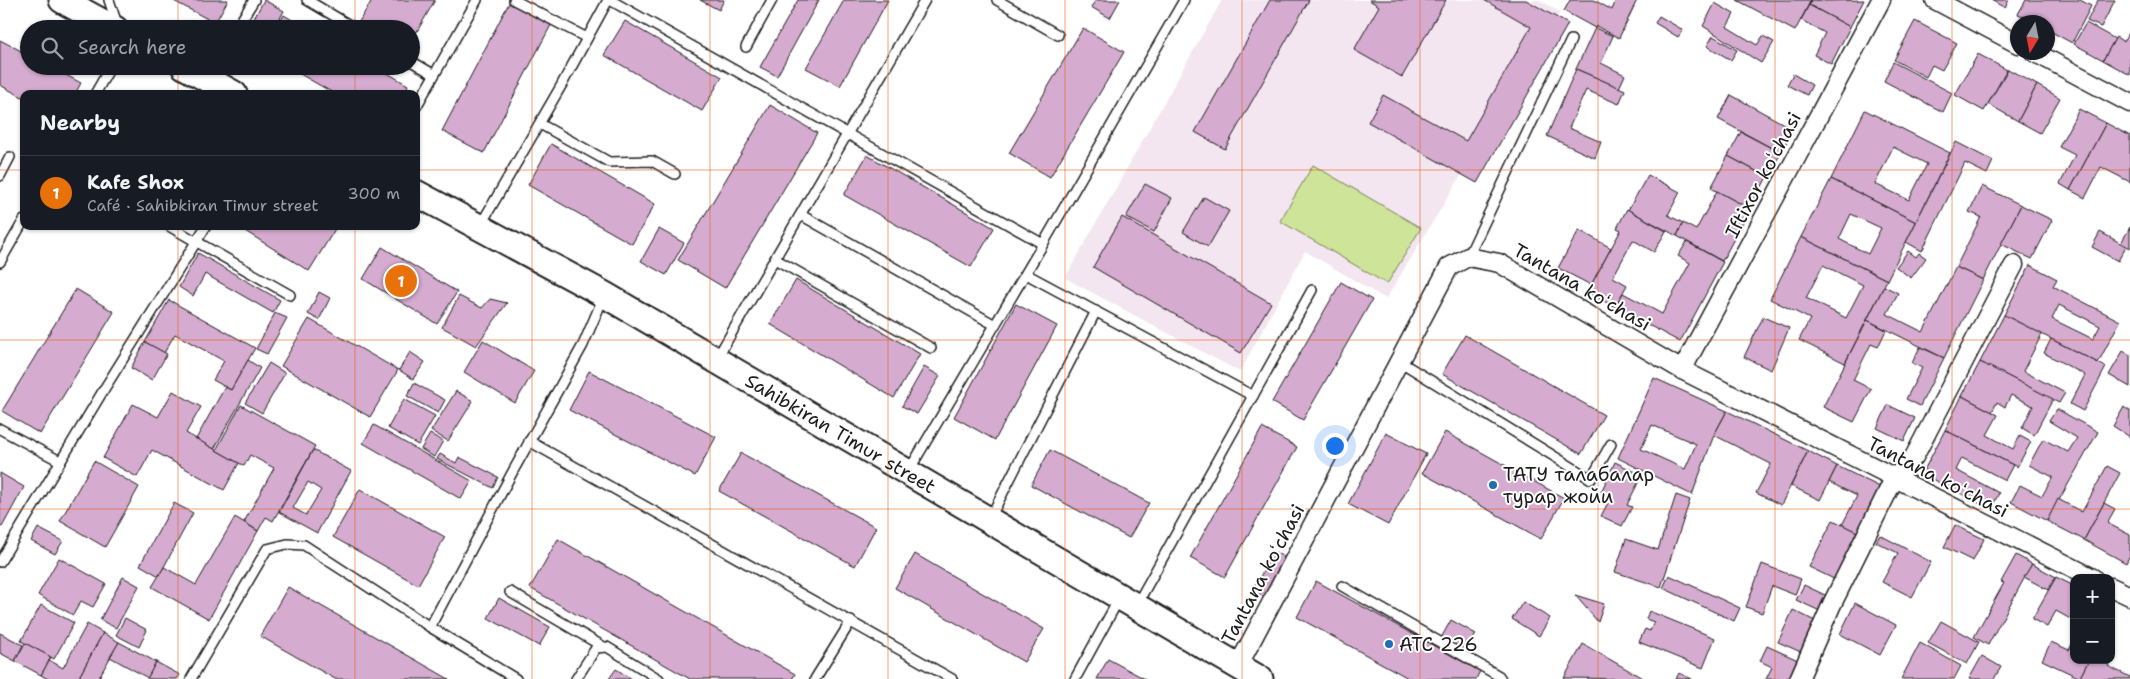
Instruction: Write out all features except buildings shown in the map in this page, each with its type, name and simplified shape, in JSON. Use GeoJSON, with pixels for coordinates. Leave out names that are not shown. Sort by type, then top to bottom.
{"type":"FeatureCollection","features":[{"type":"Feature","properties":{"kind":"main road"},"geometry":{"type":"LineString","coordinates":[[62,0],[99,20]]}},
{"type":"Feature","properties":{"kind":"main road"},"geometry":{"type":"LineString","coordinates":[[207,75],[228,90]]}},
{"type":"Feature","properties":{"kind":"main road","name":"Sahibkiran Timur street"},"geometry":{"type":"LineString","coordinates":[[420,195],[604,295],[1260,679]]}},
{"type":"Feature","properties":{"kind":"street","name":"Iftixor koʻchasi"},"geometry":{"type":"LineString","coordinates":[[1682,370],[1881,0]]}},
{"type":"Feature","properties":{"kind":"street"},"geometry":{"type":"LineString","coordinates":[[1935,0],[2010,40]]}},
{"type":"Feature","properties":{"kind":"street"},"geometry":{"type":"LineString","coordinates":[[2049,60],[2130,103]]}},
{"type":"Feature","properties":{"kind":"street","name":"Tantana koʻchasi"},"geometry":{"type":"LineString","coordinates":[[1238,666],[1449,268],[1468,257],[1500,263],[1682,370],[2085,574]]}},
{"type":"Feature","properties":{"kind":"street"},"geometry":{"type":"LineString","coordinates":[[1799,679],[1832,604],[1894,479],[1914,457],[2014,265]]}},
{"type":"Feature","properties":{"kind":"street"},"geometry":{"type":"LineString","coordinates":[[2115,589],[2130,596]]}},
{"type":"Feature","properties":{"kind":"lane"},"geometry":{"type":"LineString","coordinates":[[109,0],[115,20]]}},
{"type":"Feature","properties":{"kind":"lane"},"geometry":{"type":"LineString","coordinates":[[242,20],[254,0]]}},
{"type":"Feature","properties":{"kind":"lane"},"geometry":{"type":"LineString","coordinates":[[307,0],[341,20]]}},
{"type":"Feature","properties":{"kind":"lane"},"geometry":{"type":"LineString","coordinates":[[420,100],[477,0]]}},
{"type":"Feature","properties":{"kind":"lane"},"geometry":{"type":"LineString","coordinates":[[514,0],[587,38]]}},
{"type":"Feature","properties":{"kind":"lane"},"geometry":{"type":"LineString","coordinates":[[480,227],[609,0],[849,133],[1043,244]]}},
{"type":"Feature","properties":{"kind":"lane"},"geometry":{"type":"LineString","coordinates":[[746,47],[772,0]]}},
{"type":"Feature","properties":{"kind":"lane"},"geometry":{"type":"LineString","coordinates":[[716,361],[925,0]]}},
{"type":"Feature","properties":{"kind":"lane"},"geometry":{"type":"LineString","coordinates":[[998,0],[1058,35]]}},
{"type":"Feature","properties":{"kind":"lane"},"geometry":{"type":"LineString","coordinates":[[908,473],[1026,274],[1184,0]]}},
{"type":"Feature","properties":{"kind":"lane"},"geometry":{"type":"LineString","coordinates":[[1468,257],[1571,40]]}},
{"type":"Feature","properties":{"kind":"lane"},"geometry":{"type":"LineString","coordinates":[[420,66],[434,74]]}},
{"type":"Feature","properties":{"kind":"lane"},"geometry":{"type":"LineString","coordinates":[[97,90],[106,75]]}},
{"type":"Feature","properties":{"kind":"lane"},"geometry":{"type":"LineString","coordinates":[[540,124],[609,162],[652,161],[676,174]]}},
{"type":"Feature","properties":{"kind":"lane"},"geometry":{"type":"LineString","coordinates":[[0,176],[10,157]]}},
{"type":"Feature","properties":{"kind":"lane"},"geometry":{"type":"LineString","coordinates":[[801,216],[995,325]]}},
{"type":"Feature","properties":{"kind":"lane"},"geometry":{"type":"LineString","coordinates":[[0,262],[20,227]]}},
{"type":"Feature","properties":{"kind":"lane"},"geometry":{"type":"LineString","coordinates":[[176,230],[290,296]]}},
{"type":"Feature","properties":{"kind":"lane"},"geometry":{"type":"LineString","coordinates":[[0,562],[60,461],[204,230]]}},
{"type":"Feature","properties":{"kind":"lane"},"geometry":{"type":"LineString","coordinates":[[775,259],[930,348]]}},
{"type":"Feature","properties":{"kind":"lane"},"geometry":{"type":"LineString","coordinates":[[1026,274],[1253,396]]}},
{"type":"Feature","properties":{"kind":"lane"},"geometry":{"type":"LineString","coordinates":[[1075,679],[1128,602],[1253,396],[1312,290]]}},
{"type":"Feature","properties":{"kind":"lane"},"geometry":{"type":"LineString","coordinates":[[430,627],[529,441],[583,345],[604,295]]}},
{"type":"Feature","properties":{"kind":"lane"},"geometry":{"type":"LineString","coordinates":[[988,520],[1096,311]]}},
{"type":"Feature","properties":{"kind":"lane"},"geometry":{"type":"LineString","coordinates":[[1399,361],[1591,479],[1611,444]]}},
{"type":"Feature","properties":{"kind":"lane"},"geometry":{"type":"LineString","coordinates":[[0,429],[60,461]]}},
{"type":"Feature","properties":{"kind":"lane"},"geometry":{"type":"LineString","coordinates":[[529,441],[851,620],[952,679]]}},
{"type":"Feature","properties":{"kind":"lane"},"geometry":{"type":"LineString","coordinates":[[191,679],[267,549],[287,544],[304,545],[430,627],[516,679]]}},
{"type":"Feature","properties":{"kind":"lane"},"geometry":{"type":"LineString","coordinates":[[1342,586],[1499,676],[1501,679]]}},
{"type":"Feature","properties":{"kind":"lane"},"geometry":{"type":"LineString","coordinates":[[510,592],[660,679]]}},
{"type":"Feature","properties":{"kind":"lane"},"geometry":{"type":"LineString","coordinates":[[815,679],[851,620]]}},
{"type":"Feature","properties":{"kind":"lane"},"geometry":{"type":"LineString","coordinates":[[576,679],[596,648],[602,646]]}},
{"type":"Feature","properties":{"kind":"shaded area"},"geometry":{"type":"Polygon","coordinates":[[[1222,0],[1539,0],[1560,12],[1386,299],[1305,251],[1240,372],[1065,278],[1222,0]]]}},
{"type":"Feature","properties":{"kind":"green space"},"geometry":{"type":"Polygon","coordinates":[[[1313,165],[1421,228],[1387,284],[1280,221],[1313,165]]]}},
{"type":"Feature","properties":{"kind":"place","name":"Kafe Shox"},"geometry":{"type":"Point","coordinates":[401,281]}},
{"type":"Feature","properties":{"kind":"place","name":"ТАТУ талабалар турар жойи"},"geometry":{"type":"Point","coordinates":[1493,485]}},
{"type":"Feature","properties":{"kind":"place","name":"АТС 226"},"geometry":{"type":"Point","coordinates":[1389,644]}}]}
